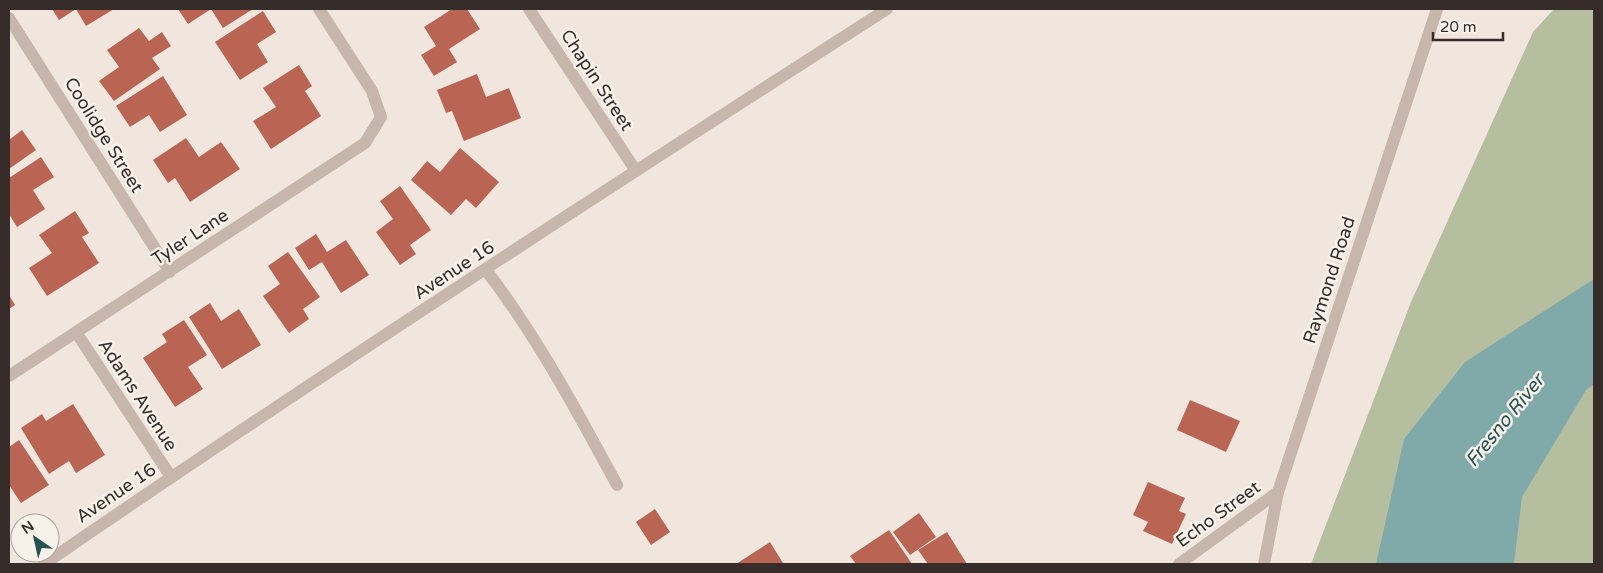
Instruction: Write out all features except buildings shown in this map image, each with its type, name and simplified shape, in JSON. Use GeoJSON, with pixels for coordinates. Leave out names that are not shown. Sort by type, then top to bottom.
{"type":"FeatureCollection","features":[{"type":"Feature","properties":{"kind":"street","name":"Tyler Lane"},"geometry":{"type":"LineString","coordinates":[[9,376],[364,143],[381,118],[372,91],[319,9]]}},
{"type":"Feature","properties":{"kind":"street","name":"Chapin Street"},"geometry":{"type":"LineString","coordinates":[[529,9],[636,171]]}},
{"type":"Feature","properties":{"kind":"street","name":"Avenue 16"},"geometry":{"type":"LineString","coordinates":[[44,564],[171,477],[636,171],[887,9]]}},
{"type":"Feature","properties":{"kind":"street","name":"Raymond Road"},"geometry":{"type":"LineString","coordinates":[[1264,564],[1278,492],[1437,9]]}},
{"type":"Feature","properties":{"kind":"street","name":"Coolidge Street"},"geometry":{"type":"LineString","coordinates":[[9,18],[170,272]]}},
{"type":"Feature","properties":{"kind":"street"},"geometry":{"type":"LineString","coordinates":[[486,270],[512,304],[574,406],[617,485]]}},
{"type":"Feature","properties":{"kind":"street","name":"Adams Avenue"},"geometry":{"type":"LineString","coordinates":[[76,332],[171,477]]}},
{"type":"Feature","properties":{"kind":"street","name":"Echo Street"},"geometry":{"type":"LineString","coordinates":[[1179,564],[1278,492]]}},
{"type":"Feature","properties":{"kind":"green space"},"geometry":{"type":"Polygon","coordinates":[[[1554,9],[1594,9],[1594,564],[1311,564],[1411,302],[1533,32],[1554,9]]]}},
{"type":"Feature","properties":{"kind":"water","name":"Fresno River"},"geometry":{"type":"Polygon","coordinates":[[[1594,279],[1594,384],[1586,390],[1522,497],[1514,564],[1376,564],[1404,439],[1465,362],[1594,279]]]}}]}
